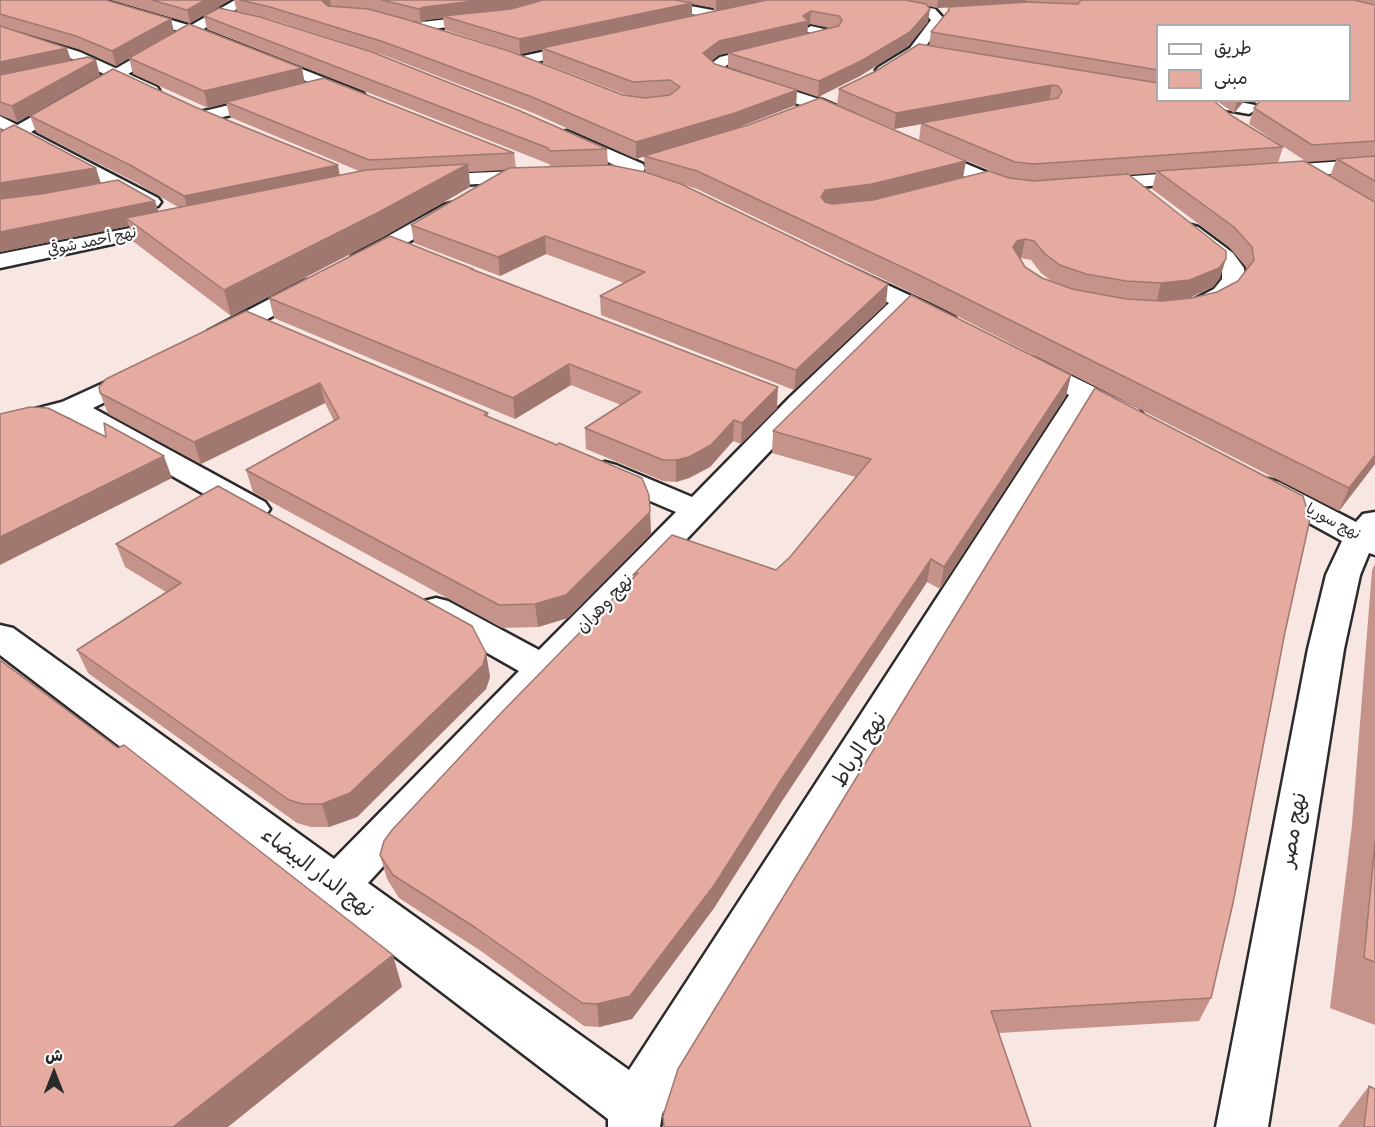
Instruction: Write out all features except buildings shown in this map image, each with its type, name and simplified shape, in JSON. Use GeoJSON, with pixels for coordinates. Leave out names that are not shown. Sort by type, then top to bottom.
{"type":"FeatureCollection","features":[{"type":"Feature","properties":{"kind":"street"},"geometry":{"type":"LineString","coordinates":[[89,0],[190,30],[372,102]]}},
{"type":"Feature","properties":{"kind":"street"},"geometry":{"type":"LineString","coordinates":[[0,143],[190,30],[245,0]]}},
{"type":"Feature","properties":{"kind":"street"},"geometry":{"type":"LineString","coordinates":[[445,37],[408,26],[512,16],[566,0]]}},
{"type":"Feature","properties":{"kind":"street"},"geometry":{"type":"LineString","coordinates":[[867,81],[915,51],[938,22],[941,14],[868,0]]}},
{"type":"Feature","properties":{"kind":"street"},"geometry":{"type":"LineString","coordinates":[[648,2],[729,15],[683,25]]}},
{"type":"Feature","properties":{"kind":"street"},"geometry":{"type":"LineString","coordinates":[[220,14],[241,18]]}},
{"type":"Feature","properties":{"kind":"street"},"geometry":{"type":"LineString","coordinates":[[811,30],[832,35],[725,60],[714,66],[714,70],[819,105],[861,124]]}},
{"type":"Feature","properties":{"kind":"street"},"geometry":{"type":"LineString","coordinates":[[0,31],[96,64],[167,97]]}},
{"type":"Feature","properties":{"kind":"street"},"geometry":{"type":"LineString","coordinates":[[540,70],[513,60],[597,44]]}},
{"type":"Feature","properties":{"kind":"street"},"geometry":{"type":"LineString","coordinates":[[915,51],[937,55]]}},
{"type":"Feature","properties":{"kind":"street"},"geometry":{"type":"LineString","coordinates":[[706,52],[725,60]]}},
{"type":"Feature","properties":{"kind":"street"},"geometry":{"type":"LineString","coordinates":[[273,62],[294,57]]}},
{"type":"Feature","properties":{"kind":"street"},"geometry":{"type":"LineString","coordinates":[[74,69],[96,64]]}},
{"type":"Feature","properties":{"kind":"street"},"geometry":{"type":"LineString","coordinates":[[307,90],[329,85]]}},
{"type":"Feature","properties":{"kind":"street"},"geometry":{"type":"LineString","coordinates":[[792,116],[838,95]]}},
{"type":"Feature","properties":{"kind":"street"},"geometry":{"type":"LineString","coordinates":[[206,116],[284,96]]}},
{"type":"Feature","properties":{"kind":"street"},"geometry":{"type":"LineString","coordinates":[[1202,102],[1235,126],[1254,105]]}},
{"type":"Feature","properties":{"kind":"street"},"geometry":{"type":"LineString","coordinates":[[1221,102],[1254,105]]}},
{"type":"Feature","properties":{"kind":"street"},"geometry":{"type":"LineString","coordinates":[[186,107],[228,125]]}},
{"type":"Feature","properties":{"kind":"street"},"geometry":{"type":"LineString","coordinates":[[0,121],[127,188]]}},
{"type":"Feature","properties":{"kind":"street"},"geometry":{"type":"LineString","coordinates":[[557,132],[647,171],[605,175]]}},
{"type":"Feature","properties":{"kind":"street"},"geometry":{"type":"LineString","coordinates":[[903,142],[1007,188],[1031,190]]}},
{"type":"Feature","properties":{"kind":"street"},"geometry":{"type":"LineString","coordinates":[[1273,151],[1329,186]]}},
{"type":"Feature","properties":{"kind":"street"},"geometry":{"type":"LineString","coordinates":[[1255,173],[1375,165]]}},
{"type":"Feature","properties":{"kind":"street"},"geometry":{"type":"LineString","coordinates":[[198,345],[336,273],[403,248],[514,170]]}},
{"type":"Feature","properties":{"kind":"street"},"geometry":{"type":"LineString","coordinates":[[409,182],[514,170],[554,175]]}},
{"type":"Feature","properties":{"kind":"street"},"geometry":{"type":"LineString","coordinates":[[1074,187],[1220,176]]}},
{"type":"Feature","properties":{"kind":"street"},"geometry":{"type":"LineString","coordinates":[[952,189],[987,180]]}},
{"type":"Feature","properties":{"kind":"street"},"geometry":{"type":"LineString","coordinates":[[1128,183],[1155,204]]}},
{"type":"Feature","properties":{"kind":"street"},"geometry":{"type":"LineString","coordinates":[[92,195],[127,188]]}},
{"type":"Feature","properties":{"kind":"street","name":"نهج أحمد شوقي"},"geometry":{"type":"LineString","coordinates":[[0,261],[191,222],[127,188]]}},
{"type":"Feature","properties":{"kind":"street"},"geometry":{"type":"LineString","coordinates":[[1171,310],[1202,305],[1213,300],[1222,294],[1234,280],[1233,268],[1225,258],[1173,217]]}},
{"type":"Feature","properties":{"kind":"street"},"geometry":{"type":"LineString","coordinates":[[833,266],[968,333]]}},
{"type":"Feature","properties":{"kind":"street","name":"نهج وهران"},"geometry":{"type":"LineString","coordinates":[[336,887],[543,668],[697,510],[788,399],[905,301]]}},
{"type":"Feature","properties":{"kind":"street"},"geometry":{"type":"LineString","coordinates":[[250,319],[283,333]]}},
{"type":"Feature","properties":{"kind":"street"},"geometry":{"type":"LineString","coordinates":[[1010,354],[1148,425]]}},
{"type":"Feature","properties":{"kind":"street"},"geometry":{"type":"LineString","coordinates":[[0,426],[72,408],[156,366]]}},
{"type":"Feature","properties":{"kind":"street","name":"نهج الرباط"},"geometry":{"type":"LineString","coordinates":[[635,1117],[1084,392]]}},
{"type":"Feature","properties":{"kind":"street"},"geometry":{"type":"LineString","coordinates":[[72,408],[281,524]]}},
{"type":"Feature","properties":{"kind":"street"},"geometry":{"type":"LineString","coordinates":[[577,459],[697,510]]}},
{"type":"Feature","properties":{"kind":"street","name":"نهج سوريا"},"geometry":{"type":"LineString","coordinates":[[1244,475],[1370,534]]}},
{"type":"Feature","properties":{"kind":"street","name":"نهج مصر"},"geometry":{"type":"LineString","coordinates":[[1242,1127],[1326,649],[1343,575],[1370,534]]}},
{"type":"Feature","properties":{"kind":"street"},"geometry":{"type":"LineString","coordinates":[[407,593],[543,668]]}},
{"type":"Feature","properties":{"kind":"street","name":"نهج الدار البيضاء"},"geometry":{"type":"LineString","coordinates":[[0,637],[336,887],[635,1117]]}}]}
